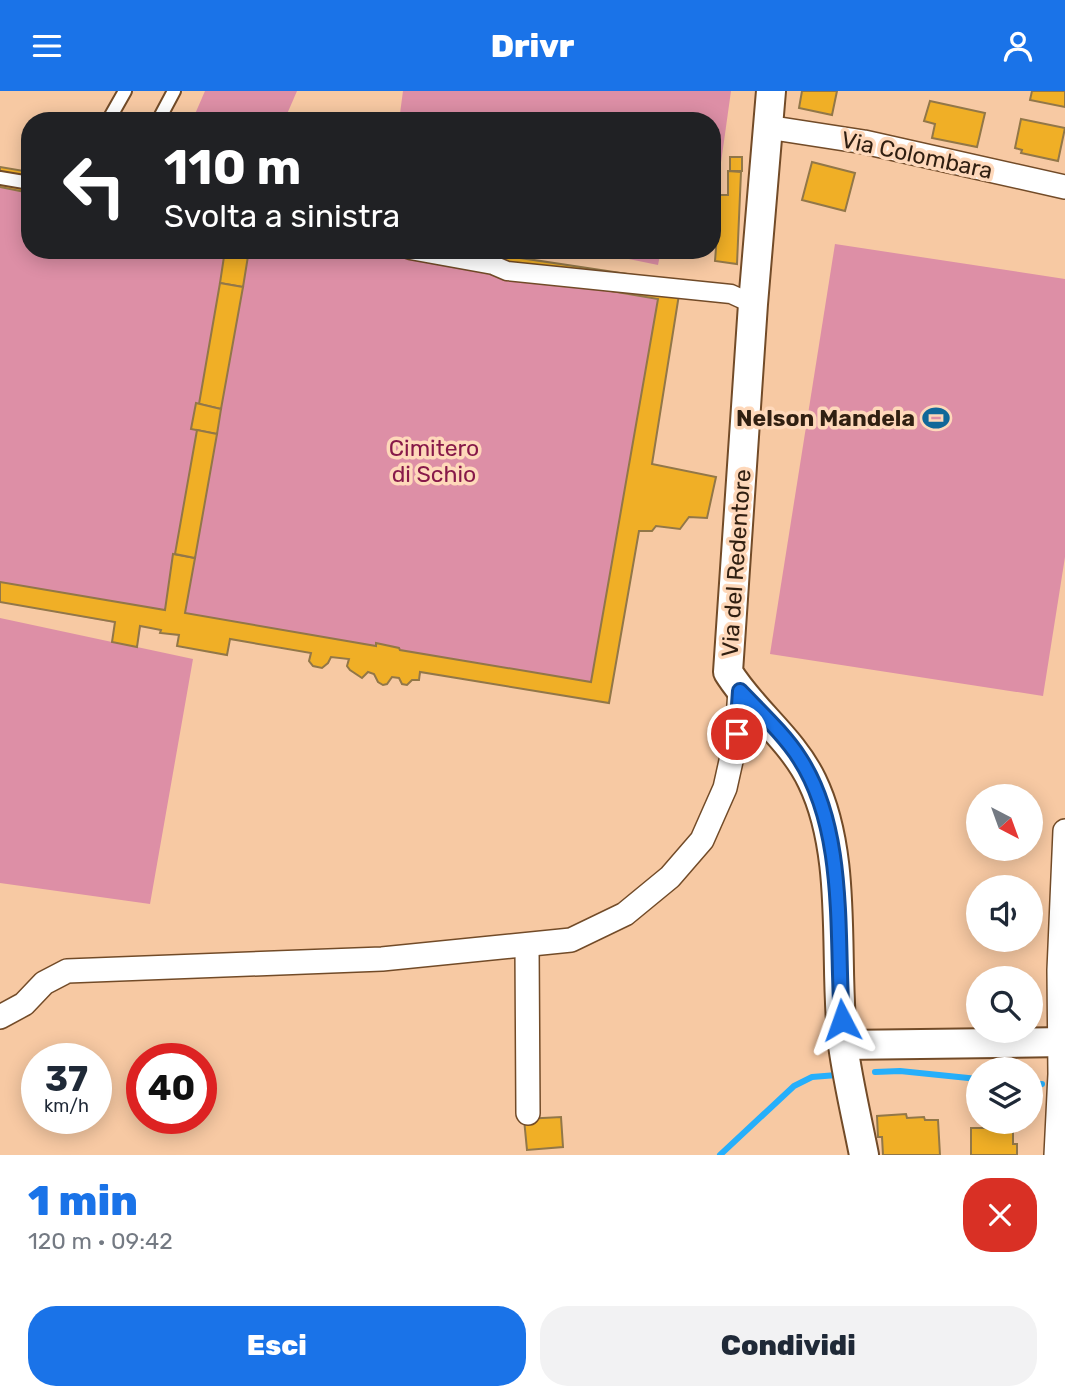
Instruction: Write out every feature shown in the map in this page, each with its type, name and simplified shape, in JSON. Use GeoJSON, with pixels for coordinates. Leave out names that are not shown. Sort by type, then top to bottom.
{"type":"FeatureCollection","features":[{"type":"Feature","properties":{"kind":"street","name":"Via del Redentore"},"geometry":{"type":"LineString","coordinates":[[771,91],[753,304],[728,671],[740,691],[799,757],[813,784],[826,823],[837,886],[838,970],[845,1055],[864,1155]]}},
{"type":"Feature","properties":{"kind":"street","name":"Via Colombara"},"geometry":{"type":"LineString","coordinates":[[767,127],[864,142],[1065,187]]}},
{"type":"Feature","properties":{"kind":"street"},"geometry":{"type":"LineString","coordinates":[[460,259],[493,265],[507,271],[732,294],[753,304]]}},
{"type":"Feature","properties":{"kind":"street"},"geometry":{"type":"LineString","coordinates":[[0,1017],[24,1004],[44,983],[66,971],[382,959],[572,940],[625,914],[670,877],[702,840],[725,788],[737,734],[740,691]]}},
{"type":"Feature","properties":{"kind":"street"},"geometry":{"type":"LineString","coordinates":[[1056,1155],[1062,1042],[1065,831]]}},
{"type":"Feature","properties":{"kind":"street"},"geometry":{"type":"LineString","coordinates":[[527,945],[528,1113]]}},
{"type":"Feature","properties":{"kind":"street"},"geometry":{"type":"LineString","coordinates":[[845,1055],[1062,1042]]}},
{"type":"Feature","properties":{"kind":"lane"},"geometry":{"type":"LineString","coordinates":[[113,112],[125,91]]}},
{"type":"Feature","properties":{"kind":"lane"},"geometry":{"type":"LineString","coordinates":[[163,112],[174,91]]}},
{"type":"Feature","properties":{"kind":"lane"},"geometry":{"type":"LineString","coordinates":[[0,178],[21,182]]}},
{"type":"Feature","properties":{"kind":"green space"},"geometry":{"type":"Polygon","coordinates":[[[205,91],[297,91],[288,112],[196,112],[205,91]]]}},
{"type":"Feature","properties":{"kind":"green space"},"geometry":{"type":"Polygon","coordinates":[[[403,91],[731,91],[721,163],[721,112],[400,112],[403,91]]]}},
{"type":"Feature","properties":{"kind":"green space","name":"Cimitero di Schio"},"geometry":{"type":"Polygon","coordinates":[[[0,167],[21,170],[21,259],[527,259],[681,282],[652,464],[716,477],[707,518],[689,517],[680,529],[656,526],[652,531],[639,531],[609,703],[421,672],[419,680],[402,684],[399,678],[393,677],[383,685],[368,672],[362,678],[347,666],[348,659],[331,657],[322,668],[313,666],[309,661],[310,653],[230,639],[227,655],[177,646],[179,635],[141,626],[137,647],[193,659],[150,904],[0,883],[0,618],[112,642],[115,623],[0,602],[0,167]]]}},
{"type":"Feature","properties":{"kind":"green space","name":"Nelson Mandela"},"geometry":{"type":"Polygon","coordinates":[[[835,244],[1065,279],[1065,557],[1043,696],[770,654],[835,244]]]}},
{"type":"Feature","properties":{"kind":"green space"},"geometry":{"type":"Polygon","coordinates":[[[629,259],[659,259],[658,265],[629,259]]]}},
{"type":"Feature","properties":{"kind":"building"},"geometry":{"type":"Polygon","coordinates":[[[802,91],[837,91],[832,115],[799,108],[802,91]]]}},
{"type":"Feature","properties":{"kind":"building"},"geometry":{"type":"Polygon","coordinates":[[[1032,91],[1065,91],[1065,107],[1030,100],[1032,91]]]}},
{"type":"Feature","properties":{"kind":"building"},"geometry":{"type":"Polygon","coordinates":[[[930,101],[985,113],[977,147],[932,138],[935,124],[924,121],[930,101]]]}},
{"type":"Feature","properties":{"kind":"building"},"geometry":{"type":"Polygon","coordinates":[[[1021,119],[1065,128],[1058,161],[1021,153],[1022,150],[1015,148],[1021,119]]]}},
{"type":"Feature","properties":{"kind":"building"},"geometry":{"type":"Polygon","coordinates":[[[730,157],[742,157],[742,171],[730,171],[730,157]]]}},
{"type":"Feature","properties":{"kind":"building"},"geometry":{"type":"Polygon","coordinates":[[[812,162],[855,173],[845,211],[802,200],[812,162]]]}},
{"type":"Feature","properties":{"kind":"building"},"geometry":{"type":"Polygon","coordinates":[[[0,167],[21,170],[21,191],[0,187],[0,167]]]}},
{"type":"Feature","properties":{"kind":"building"},"geometry":{"type":"Polygon","coordinates":[[[728,171],[741,172],[737,264],[715,261],[721,259],[721,195],[728,195],[728,171]]]}},
{"type":"Feature","properties":{"kind":"building"},"geometry":{"type":"Polygon","coordinates":[[[224,259],[248,259],[243,287],[220,283],[224,259]]]}},
{"type":"Feature","properties":{"kind":"building"},"geometry":{"type":"Polygon","coordinates":[[[423,259],[527,259],[681,282],[652,464],[716,477],[707,518],[689,517],[680,529],[656,526],[652,531],[639,531],[609,703],[420,672],[419,680],[412,680],[407,685],[402,684],[399,678],[392,677],[383,685],[374,674],[368,672],[362,678],[350,670],[347,666],[349,659],[331,657],[322,668],[313,666],[309,661],[311,653],[230,639],[227,655],[177,646],[179,635],[160,633],[161,630],[140,626],[137,647],[112,642],[115,622],[0,602],[0,582],[165,610],[173,554],[195,558],[185,613],[376,646],[376,643],[400,650],[591,682],[658,299],[423,259]]]}},
{"type":"Feature","properties":{"kind":"building"},"geometry":{"type":"Polygon","coordinates":[[[220,283],[243,287],[221,409],[199,404],[220,283]]]}},
{"type":"Feature","properties":{"kind":"building"},"geometry":{"type":"Polygon","coordinates":[[[196,403],[221,409],[217,434],[191,429],[196,403]]]}},
{"type":"Feature","properties":{"kind":"building"},"geometry":{"type":"Polygon","coordinates":[[[197,430],[217,434],[195,558],[175,554],[197,430]]]}},
{"type":"Feature","properties":{"kind":"building"},"geometry":{"type":"Polygon","coordinates":[[[906,1114],[907,1118],[938,1120],[940,1155],[883,1155],[882,1137],[878,1137],[877,1116],[906,1114]]]}},
{"type":"Feature","properties":{"kind":"building"},"geometry":{"type":"Polygon","coordinates":[[[561,1117],[563,1147],[527,1150],[524,1119],[561,1117]]]}},
{"type":"Feature","properties":{"kind":"building"},"geometry":{"type":"Polygon","coordinates":[[[971,1134],[1013,1134],[1013,1144],[1017,1144],[1017,1155],[971,1155],[971,1134]]]}},
{"type":"Feature","properties":{"kind":"waterway"},"geometry":{"type":"LineString","coordinates":[[875,1072],[900,1071],[966,1078]]}},
{"type":"Feature","properties":{"kind":"waterway"},"geometry":{"type":"LineString","coordinates":[[720,1155],[794,1086],[812,1077],[837,1075]]}},
{"type":"Feature","properties":{"kind":"place","name":"Nelson Mandela"},"geometry":{"type":"Point","coordinates":[936,418]}},
{"type":"Feature","properties":{"kind":"route"},"geometry":{"type":"LineString","coordinates":[[737,734],[740,691],[799,757],[813,784],[826,823],[837,886],[838,970],[842,1020]]}}]}
